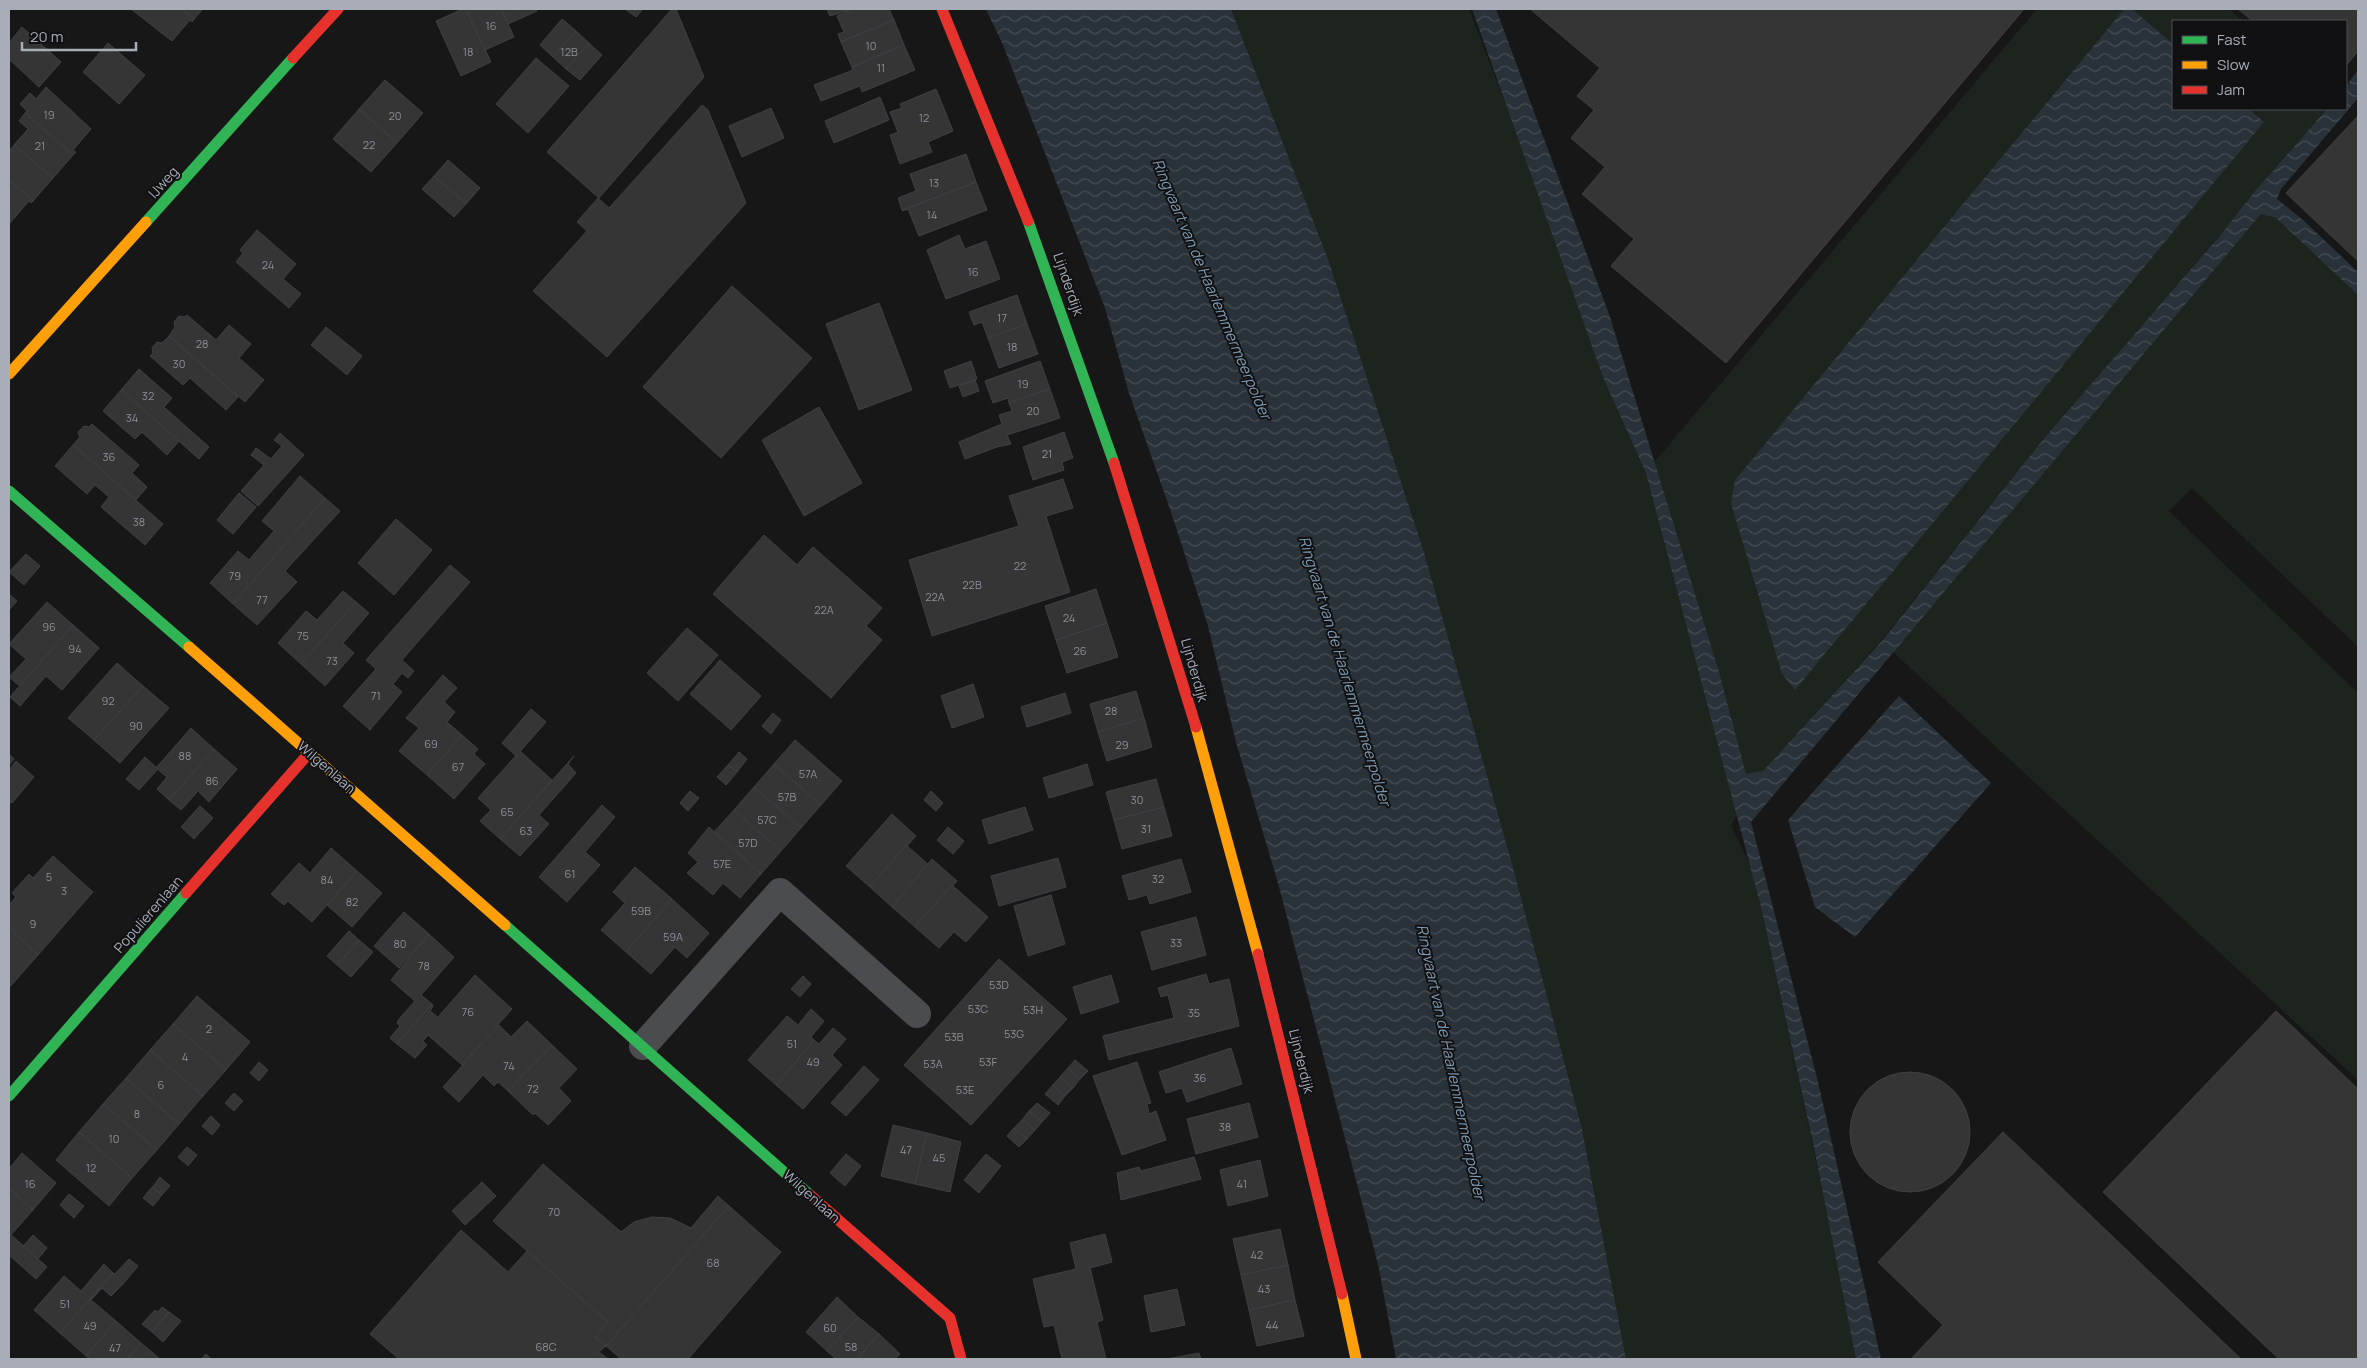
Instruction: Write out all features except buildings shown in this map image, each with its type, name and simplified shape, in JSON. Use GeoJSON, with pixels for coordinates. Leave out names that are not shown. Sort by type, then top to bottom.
{"type":"FeatureCollection","features":[{"type":"Feature","properties":{"kind":"street","name":"IJweg"},"geometry":{"type":"LineString","coordinates":[[9,374],[338,9]]}},
{"type":"Feature","properties":{"kind":"street","name":"Lijnderdijk"},"geometry":{"type":"LineString","coordinates":[[942,9],[972,78],[1043,255],[1116,465],[1166,620],[1280,1033],[1356,1359]]}},
{"type":"Feature","properties":{"kind":"street","name":"Wilgenlaan"},"geometry":{"type":"LineString","coordinates":[[9,491],[310,752],[950,1318],[961,1359]]}},
{"type":"Feature","properties":{"kind":"street","name":"Populierenlaan"},"geometry":{"type":"LineString","coordinates":[[9,1096],[310,752]]}},
{"type":"Feature","properties":{"kind":"street"},"geometry":{"type":"LineString","coordinates":[[643,1046],[780,892],[917,1014]]}},
{"type":"Feature","properties":{"kind":"shaded area"},"geometry":{"type":"Polygon","coordinates":[[[1231,9],[1469,9],[1646,472],[2037,9],[2124,9],[1735,480],[2264,122],[2250,110],[2326,110],[2046,436],[1880,642],[1763,771],[1731,825],[1751,867],[1761,907],[1859,1359],[1626,1359],[1582,1129],[1514,871],[1424,552],[1328,259],[1231,9]]]}},
{"type":"Feature","properties":{"kind":"shaded area"},"geometry":{"type":"Polygon","coordinates":[[[2132,9],[2229,9],[2242,20],[2172,20],[2172,43],[2132,9]]]}},
{"type":"Feature","properties":{"kind":"shaded area"},"geometry":{"type":"Polygon","coordinates":[[[2261,214],[2276,218],[2358,295],[2358,647],[2192,488],[2169,511],[2358,693],[2358,1080],[1892,651],[2261,214]]]}},
{"type":"Feature","properties":{"kind":"water","name":"Ringvaart van de Haarlemmermeerpolder"},"geometry":{"type":"Polygon","coordinates":[[[986,9],[1231,9],[1328,259],[1424,552],[1514,871],[1582,1129],[1626,1359],[1396,1359],[1378,1264],[1278,883],[1236,742],[1208,626],[1170,509],[1129,393],[1105,308],[1003,45],[986,9]]]}},
{"type":"Feature","properties":{"kind":"water"},"geometry":{"type":"Polygon","coordinates":[[[1472,9],[1496,9],[1610,317],[1719,672],[1746,774],[1763,771],[1881,642],[2046,436],[2326,110],[2347,110],[2347,85],[2358,70],[2358,98],[2281,189],[2277,199],[2303,220],[2358,272],[2358,295],[2276,218],[2261,214],[1751,822],[1819,1086],[1881,1359],[1856,1359],[1814,1148],[1761,907],[1646,473],[1603,377],[1472,9]]]}},
{"type":"Feature","properties":{"kind":"water"},"geometry":{"type":"Polygon","coordinates":[[[2124,9],[2132,9],[2172,43],[2172,110],[2250,110],[2264,122],[1795,690],[1782,674],[1731,503],[1735,480],[2124,9]]]}},
{"type":"Feature","properties":{"kind":"water"},"geometry":{"type":"Polygon","coordinates":[[[1899,696],[1991,783],[1855,937],[1815,907],[1788,820],[1899,696]]]}},
{"type":"Feature","properties":{"kind":"traffic: fast"},"geometry":{"type":"LineString","coordinates":[[146,222],[293,58]]}},
{"type":"Feature","properties":{"kind":"traffic: fast"},"geometry":{"type":"LineString","coordinates":[[1028,221],[1114,463]]}},
{"type":"Feature","properties":{"kind":"traffic: fast"},"geometry":{"type":"LineString","coordinates":[[9,491],[189,647]]}},
{"type":"Feature","properties":{"kind":"traffic: fast"},"geometry":{"type":"LineString","coordinates":[[9,1096],[186,893]]}},
{"type":"Feature","properties":{"kind":"traffic: fast"},"geometry":{"type":"LineString","coordinates":[[505,925],[810,1195]]}},
{"type":"Feature","properties":{"kind":"traffic: slow"},"geometry":{"type":"LineString","coordinates":[[9,374],[146,222]]}},
{"type":"Feature","properties":{"kind":"traffic: slow"},"geometry":{"type":"LineString","coordinates":[[189,647],[505,925]]}},
{"type":"Feature","properties":{"kind":"traffic: slow"},"geometry":{"type":"LineString","coordinates":[[1196,727],[1258,954]]}},
{"type":"Feature","properties":{"kind":"traffic: slow"},"geometry":{"type":"LineString","coordinates":[[1342,1294],[1356,1359]]}},
{"type":"Feature","properties":{"kind":"traffic: jam"},"geometry":{"type":"LineString","coordinates":[[293,58],[338,9]]}},
{"type":"Feature","properties":{"kind":"traffic: jam"},"geometry":{"type":"LineString","coordinates":[[942,9],[1028,221]]}},
{"type":"Feature","properties":{"kind":"traffic: jam"},"geometry":{"type":"LineString","coordinates":[[1114,463],[1196,727]]}},
{"type":"Feature","properties":{"kind":"traffic: jam"},"geometry":{"type":"LineString","coordinates":[[186,893],[310,752]]}},
{"type":"Feature","properties":{"kind":"traffic: jam"},"geometry":{"type":"LineString","coordinates":[[1258,954],[1342,1294]]}},
{"type":"Feature","properties":{"kind":"traffic: jam"},"geometry":{"type":"LineString","coordinates":[[810,1195],[950,1318],[961,1359]]}}]}
